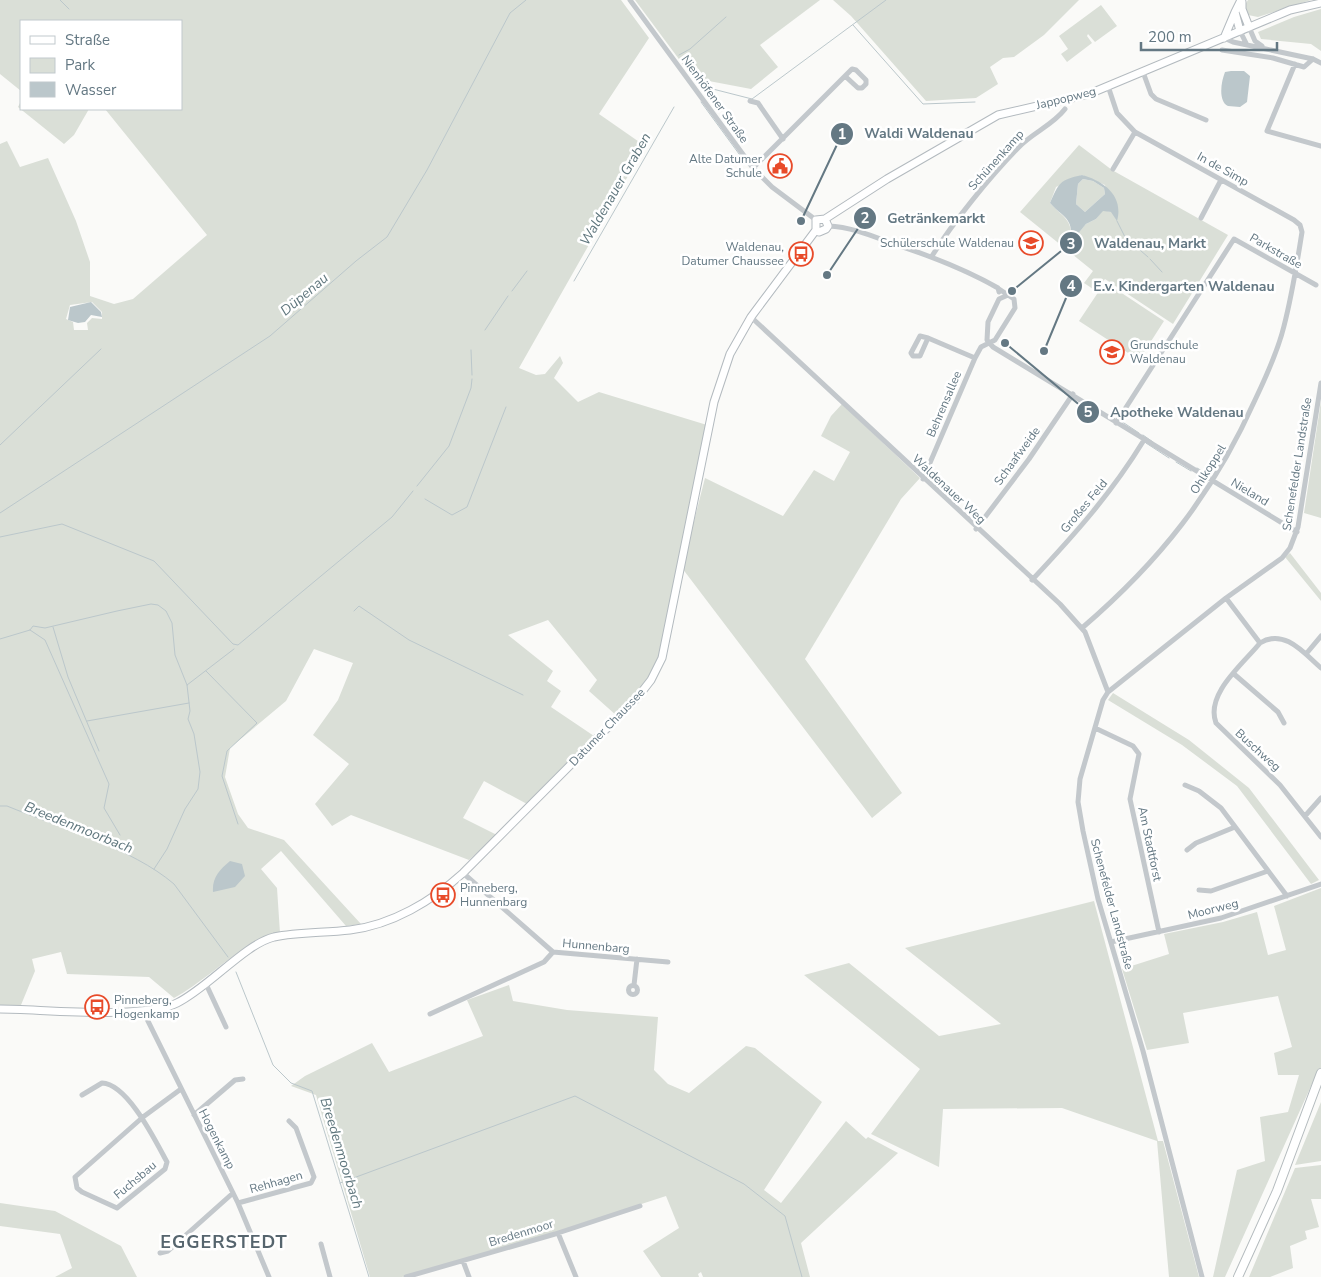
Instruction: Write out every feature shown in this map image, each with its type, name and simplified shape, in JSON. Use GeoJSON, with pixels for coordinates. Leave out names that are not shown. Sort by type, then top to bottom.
{"type":"FeatureCollection","features":[{"type":"Feature","properties":{"kind":"main road"},"geometry":{"type":"LineString","coordinates":[[1238,1277],[1277,1191],[1321,1073]]}},
{"type":"Feature","properties":{"kind":"street","name":"Nienhöfener Straße"},"geometry":{"type":"LineString","coordinates":[[630,0],[753,168],[772,187],[816,220]]}},
{"type":"Feature","properties":{"kind":"street"},"geometry":{"type":"LineString","coordinates":[[1242,0],[1224,38],[1247,45],[1313,59],[1321,63]]}},
{"type":"Feature","properties":{"kind":"street"},"geometry":{"type":"LineString","coordinates":[[1242,0],[1242,9],[1249,27],[1256,41],[1264,48]]}},
{"type":"Feature","properties":{"kind":"street","name":"Jappopweg"},"geometry":{"type":"LineString","coordinates":[[826,222],[863,193],[982,122],[1015,110],[1072,99],[1143,72],[1249,27],[1306,6],[1321,3]]}},
{"type":"Feature","properties":{"kind":"street"},"geometry":{"type":"LineString","coordinates":[[1235,12],[1240,31],[1247,45]]}},
{"type":"Feature","properties":{"kind":"street"},"geometry":{"type":"LineString","coordinates":[[1222,50],[1248,53],[1304,67],[1313,59]]}},
{"type":"Feature","properties":{"kind":"street"},"geometry":{"type":"LineString","coordinates":[[1295,64],[1267,131],[1321,146]]}},
{"type":"Feature","properties":{"kind":"street"},"geometry":{"type":"LineString","coordinates":[[1143,72],[1151,94],[1156,99],[1206,120]]}},
{"type":"Feature","properties":{"kind":"street"},"geometry":{"type":"LineString","coordinates":[[753,168],[845,76]]}},
{"type":"Feature","properties":{"kind":"street","name":"In de Simp"},"geometry":{"type":"LineString","coordinates":[[1108,86],[1117,113],[1135,132],[1300,225]]}},
{"type":"Feature","properties":{"kind":"street"},"geometry":{"type":"LineString","coordinates":[[750,101],[758,103],[783,139]]}},
{"type":"Feature","properties":{"kind":"street","name":"Schünenkamp"},"geometry":{"type":"LineString","coordinates":[[932,256],[959,219],[1017,149],[1030,136],[1060,116],[1065,109]]}},
{"type":"Feature","properties":{"kind":"street"},"geometry":{"type":"LineString","coordinates":[[1113,169],[1135,132]]}},
{"type":"Feature","properties":{"kind":"street"},"geometry":{"type":"LineString","coordinates":[[1201,218],[1221,180]]}},
{"type":"Feature","properties":{"kind":"street"},"geometry":{"type":"LineString","coordinates":[[826,222],[823,232],[816,230],[814,227],[816,220],[820,218],[826,222],[854,229],[932,256],[974,274],[1008,296]]}},
{"type":"Feature","properties":{"kind":"street","name":"Ohlkoppel"},"geometry":{"type":"LineString","coordinates":[[1082,628],[1164,547],[1188,519],[1236,444],[1264,381],[1284,327],[1302,232],[1300,225]]}},
{"type":"Feature","properties":{"kind":"street","name":"Datumer Chaussee"},"geometry":{"type":"LineString","coordinates":[[0,1009],[143,1011],[177,1003],[206,984],[254,946],[272,938],[352,930],[381,923],[418,906],[449,886],[463,873],[637,698],[651,680],[662,658],[714,402],[734,346],[751,317],[816,230]]}},
{"type":"Feature","properties":{"kind":"street","name":"Parkstraße"},"geometry":{"type":"LineString","coordinates":[[1116,422],[1231,241],[1237,240],[1316,286]]}},
{"type":"Feature","properties":{"kind":"street"},"geometry":{"type":"LineString","coordinates":[[989,343],[987,336],[988,322],[1001,297],[999,289]]}},
{"type":"Feature","properties":{"kind":"street"},"geometry":{"type":"LineString","coordinates":[[1001,297],[1008,296]]}},
{"type":"Feature","properties":{"kind":"street","name":"Behrensallee"},"geometry":{"type":"LineString","coordinates":[[923,479],[975,358],[981,347],[995,340],[1016,308],[1014,299],[1008,296]]}},
{"type":"Feature","properties":{"kind":"street","name":"Waldenauer Weg"},"geometry":{"type":"LineString","coordinates":[[751,317],[1082,628],[1108,692]]}},
{"type":"Feature","properties":{"kind":"street"},"geometry":{"type":"LineString","coordinates":[[928,338],[975,358]]}},
{"type":"Feature","properties":{"kind":"street","name":"Nieland"},"geometry":{"type":"LineString","coordinates":[[989,343],[1144,440],[1297,532]]}},
{"type":"Feature","properties":{"kind":"street","name":"Schenefelder Landstraße"},"geometry":{"type":"LineString","coordinates":[[1202,1277],[1145,1060],[1098,899],[1078,802],[1080,779],[1102,700],[1108,692],[1226,598],[1282,558],[1290,548],[1297,532],[1321,383]]}},
{"type":"Feature","properties":{"kind":"street","name":"Schaafweide"},"geometry":{"type":"LineString","coordinates":[[976,529],[1030,459],[1073,394]]}},
{"type":"Feature","properties":{"kind":"street","name":"Großes Feld"},"geometry":{"type":"LineString","coordinates":[[1032,580],[1092,515],[1126,469],[1144,440]]}},
{"type":"Feature","properties":{"kind":"street"},"geometry":{"type":"LineString","coordinates":[[1226,598],[1260,643],[1266,640],[1282,638],[1292,643],[1321,668]]}},
{"type":"Feature","properties":{"kind":"street"},"geometry":{"type":"LineString","coordinates":[[1306,654],[1321,636]]}},
{"type":"Feature","properties":{"kind":"street","name":"Buschweg"},"geometry":{"type":"LineString","coordinates":[[1260,643],[1215,697],[1213,710],[1216,723],[1266,769],[1321,837]]}},
{"type":"Feature","properties":{"kind":"street"},"geometry":{"type":"LineString","coordinates":[[1234,674],[1278,712],[1284,723]]}},
{"type":"Feature","properties":{"kind":"street","name":"Am Stadtforst"},"geometry":{"type":"LineString","coordinates":[[1094,728],[1133,746],[1140,754],[1130,800],[1159,932]]}},
{"type":"Feature","properties":{"kind":"street"},"geometry":{"type":"LineString","coordinates":[[1185,785],[1199,791],[1216,803],[1288,896]]}},
{"type":"Feature","properties":{"kind":"street"},"geometry":{"type":"LineString","coordinates":[[1305,816],[1321,798]]}},
{"type":"Feature","properties":{"kind":"street"},"geometry":{"type":"LineString","coordinates":[[1187,850],[1196,842],[1236,827]]}},
{"type":"Feature","properties":{"kind":"street"},"geometry":{"type":"LineString","coordinates":[[1200,890],[1211,891],[1268,870]]}},
{"type":"Feature","properties":{"kind":"street","name":"Hunnenbarg"},"geometry":{"type":"LineString","coordinates":[[463,873],[553,952],[668,962]]}},
{"type":"Feature","properties":{"kind":"street","name":"Moorweg"},"geometry":{"type":"LineString","coordinates":[[1111,942],[1221,918],[1319,885]]}},
{"type":"Feature","properties":{"kind":"street"},"geometry":{"type":"LineString","coordinates":[[430,1014],[544,962],[553,952]]}},
{"type":"Feature","properties":{"kind":"street","name":"Hunnenbarg"},"geometry":{"type":"LineString","coordinates":[[634,985],[637,959]]}},
{"type":"Feature","properties":{"kind":"street"},"geometry":{"type":"LineString","coordinates":[[206,984],[226,1027]]}},
{"type":"Feature","properties":{"kind":"street","name":"Hogenkamp"},"geometry":{"type":"LineString","coordinates":[[143,1011],[238,1203],[270,1277]]}},
{"type":"Feature","properties":{"kind":"street"},"geometry":{"type":"LineString","coordinates":[[194,1115],[235,1080],[243,1079]]}},
{"type":"Feature","properties":{"kind":"street","name":"Fuchsbau"},"geometry":{"type":"LineString","coordinates":[[82,1095],[97,1085],[107,1083],[138,1109],[143,1117],[167,1162],[166,1169],[117,1208],[77,1188],[75,1177],[143,1117],[181,1089]]}},
{"type":"Feature","properties":{"kind":"street","name":"Rehhagen"},"geometry":{"type":"LineString","coordinates":[[238,1203],[311,1182],[314,1177],[296,1128],[289,1121]]}},
{"type":"Feature","properties":{"kind":"street"},"geometry":{"type":"LineString","coordinates":[[160,1253],[168,1251],[233,1193]]}},
{"type":"Feature","properties":{"kind":"street","name":"Bredenmoor"},"geometry":{"type":"LineString","coordinates":[[406,1277],[463,1262],[640,1206]]}},
{"type":"Feature","properties":{"kind":"street"},"geometry":{"type":"LineString","coordinates":[[558,1232],[576,1277]]}},
{"type":"Feature","properties":{"kind":"street"},"geometry":{"type":"LineString","coordinates":[[321,1244],[330,1277]]}},
{"type":"Feature","properties":{"kind":"street"},"geometry":{"type":"LineString","coordinates":[[463,1262],[469,1277]]}},
{"type":"Feature","properties":{"kind":"green space"},"geometry":{"type":"Polygon","coordinates":[[[0,0],[621,0],[649,38],[599,114],[645,146],[519,368],[536,375],[545,374],[560,356],[563,363],[554,378],[578,402],[599,392],[707,425],[661,658],[650,679],[617,716],[589,691],[597,680],[548,620],[508,635],[553,671],[547,681],[561,691],[551,707],[594,736],[527,804],[484,781],[463,818],[497,835],[469,860],[351,815],[332,826],[315,804],[349,764],[313,735],[338,700],[353,663],[314,649],[286,701],[230,748],[225,777],[238,814],[248,828],[284,840],[361,924],[346,926],[281,851],[261,869],[277,888],[280,933],[268,936],[254,943],[174,998],[149,977],[67,974],[61,952],[32,959],[35,971],[21,1005],[0,1005],[0,144],[7,141],[20,167],[48,158],[76,221],[90,262],[90,296],[114,304],[133,299],[207,235],[106,110],[182,110],[182,20],[20,20],[20,90],[0,74],[0,0]],[[92,302],[70,305],[66,319],[73,322],[74,330],[88,330],[87,323],[92,318],[102,319],[102,312],[92,302]]]}},
{"type":"Feature","properties":{"kind":"green space"},"geometry":{"type":"Polygon","coordinates":[[[635,0],[820,0],[760,45],[778,67],[751,89],[693,78],[635,0]]]}},
{"type":"Feature","properties":{"kind":"green space"},"geometry":{"type":"Polygon","coordinates":[[[833,0],[1079,0],[1044,35],[1014,57],[1003,58],[990,67],[998,84],[976,98],[926,101],[851,16],[833,0]]]}},
{"type":"Feature","properties":{"kind":"green space"},"geometry":{"type":"Polygon","coordinates":[[[1248,0],[1311,0],[1258,17],[1248,15],[1245,5],[1248,0]]]}},
{"type":"Feature","properties":{"kind":"green space"},"geometry":{"type":"Polygon","coordinates":[[[1101,5],[1117,26],[1095,42],[1088,34],[1087,36],[1092,43],[1067,62],[1061,54],[1068,49],[1059,36],[1101,5]]]}},
{"type":"Feature","properties":{"kind":"green space"},"geometry":{"type":"Polygon","coordinates":[[[1321,9],[1321,51],[1311,44],[1261,39],[1258,32],[1294,17],[1321,9]]]}},
{"type":"Feature","properties":{"kind":"green space"},"geometry":{"type":"Polygon","coordinates":[[[22,110],[88,110],[74,135],[64,144],[22,110]]]}},
{"type":"Feature","properties":{"kind":"green space"},"geometry":{"type":"Polygon","coordinates":[[[1079,145],[1112,170],[1228,235],[1173,324],[1105,279],[1096,291],[1084,283],[1093,271],[1020,212],[1079,145]],[[1082,175],[1056,187],[1050,203],[1066,219],[1070,227],[1071,241],[1086,224],[1096,219],[1103,210],[1111,212],[1105,185],[1082,175]]]}},
{"type":"Feature","properties":{"kind":"green space"},"geometry":{"type":"Polygon","coordinates":[[[1083,179],[1093,181],[1104,188],[1105,194],[1085,212],[1076,204],[1078,184],[1083,179]]]}},
{"type":"Feature","properties":{"kind":"green space"},"geometry":{"type":"Polygon","coordinates":[[[1105,282],[1164,321],[1139,360],[1079,321],[1105,282]]]}},
{"type":"Feature","properties":{"kind":"green space"},"geometry":{"type":"Polygon","coordinates":[[[1321,401],[1321,518],[1304,513],[1321,401]]]}},
{"type":"Feature","properties":{"kind":"green space"},"geometry":{"type":"Polygon","coordinates":[[[842,404],[920,478],[901,499],[805,659],[902,793],[872,818],[682,568],[705,478],[783,516],[814,470],[834,481],[850,452],[821,436],[831,416],[842,404]]]}},
{"type":"Feature","properties":{"kind":"green space"},"geometry":{"type":"Polygon","coordinates":[[[1290,553],[1321,593],[1321,601],[1285,557],[1290,553]]]}},
{"type":"Feature","properties":{"kind":"green space"},"geometry":{"type":"Polygon","coordinates":[[[1113,693],[1189,740],[1249,788],[1319,880],[1311,884],[1237,786],[1182,745],[1108,700],[1113,693]]]}},
{"type":"Feature","properties":{"kind":"green space"},"geometry":{"type":"Polygon","coordinates":[[[1321,888],[1321,1074],[1316,1075],[1225,1277],[1213,1277],[1237,1170],[1265,1161],[1260,1117],[1288,1112],[1299,1075],[1278,1075],[1274,1053],[1292,1047],[1278,996],[1183,1013],[1189,1043],[1147,1050],[1122,969],[1169,954],[1164,934],[1223,922],[1257,912],[1268,955],[1286,950],[1274,906],[1321,888]]]}},
{"type":"Feature","properties":{"kind":"green space"},"geometry":{"type":"Polygon","coordinates":[[[1094,901],[1158,1141],[1163,1141],[1199,1277],[1169,1277],[1157,1141],[1062,1108],[943,1109],[939,1167],[871,1134],[920,1069],[804,975],[849,963],[939,1036],[1001,1024],[905,948],[1094,901]]]}},
{"type":"Feature","properties":{"kind":"green space"},"geometry":{"type":"Polygon","coordinates":[[[509,985],[513,1001],[567,1010],[658,1017],[654,1070],[668,1084],[689,1093],[746,1046],[755,1048],[822,1102],[764,1190],[781,1203],[846,1121],[866,1139],[868,1137],[898,1153],[801,1243],[810,1277],[703,1277],[701,1272],[698,1274],[699,1277],[661,1277],[643,1251],[679,1228],[666,1196],[525,1242],[402,1277],[370,1277],[316,1095],[291,1086],[305,1076],[372,1043],[389,1072],[483,1036],[467,1000],[509,985]]]}},
{"type":"Feature","properties":{"kind":"green space"},"geometry":{"type":"Polygon","coordinates":[[[1321,1102],[1321,1161],[1295,1165],[1321,1102]]]}},
{"type":"Feature","properties":{"kind":"green space"},"geometry":{"type":"Polygon","coordinates":[[[1321,1165],[1321,1199],[1311,1199],[1319,1227],[1305,1231],[1307,1239],[1290,1246],[1293,1268],[1270,1277],[1249,1277],[1295,1168],[1321,1165]]]}},
{"type":"Feature","properties":{"kind":"green space"},"geometry":{"type":"Polygon","coordinates":[[[0,1203],[55,1211],[121,1246],[137,1277],[55,1277],[72,1268],[60,1234],[0,1226],[0,1203]]]}},
{"type":"Feature","properties":{"kind":"water"},"geometry":{"type":"Polygon","coordinates":[[[1244,71],[1250,76],[1247,102],[1240,107],[1228,106],[1225,104],[1222,96],[1222,81],[1225,72],[1244,71]]]}},
{"type":"Feature","properties":{"kind":"water"},"geometry":{"type":"Polygon","coordinates":[[[1082,175],[1105,186],[1115,197],[1118,204],[1118,212],[1117,221],[1111,212],[1103,211],[1096,219],[1086,224],[1071,242],[1069,222],[1050,203],[1061,183],[1082,175]],[[1083,179],[1078,184],[1076,204],[1085,212],[1105,194],[1104,188],[1093,181],[1083,179]]]}},
{"type":"Feature","properties":{"kind":"water"},"geometry":{"type":"Polygon","coordinates":[[[91,302],[101,312],[102,317],[91,315],[85,322],[78,323],[68,320],[70,307],[91,302]]]}},
{"type":"Feature","properties":{"kind":"water"},"geometry":{"type":"Polygon","coordinates":[[[230,861],[242,864],[245,876],[235,887],[213,892],[217,875],[230,861]]]}},
{"type":"Feature","properties":{"kind":"waterway"},"geometry":{"type":"LineString","coordinates":[[60,0],[69,9]]}},
{"type":"Feature","properties":{"kind":"waterway","name":"Düpenau"},"geometry":{"type":"LineString","coordinates":[[0,513],[270,336],[356,261],[387,237],[427,170],[510,13],[526,0]]}},
{"type":"Feature","properties":{"kind":"waterway","name":"Waldenauer Graben"},"geometry":{"type":"LineString","coordinates":[[701,86],[752,99],[886,0]]}},
{"type":"Feature","properties":{"kind":"waterway"},"geometry":{"type":"LineString","coordinates":[[679,55],[690,49],[726,17]]}},
{"type":"Feature","properties":{"kind":"waterway"},"geometry":{"type":"LineString","coordinates":[[853,25],[923,104],[975,102]]}},
{"type":"Feature","properties":{"kind":"waterway"},"geometry":{"type":"LineString","coordinates":[[701,102],[742,158]]}},
{"type":"Feature","properties":{"kind":"waterway","name":"Waldenauer Graben"},"geometry":{"type":"LineString","coordinates":[[574,281],[674,107]]}},
{"type":"Feature","properties":{"kind":"waterway"},"geometry":{"type":"LineString","coordinates":[[1117,221],[1125,237],[1148,257]]}},
{"type":"Feature","properties":{"kind":"waterway"},"geometry":{"type":"LineString","coordinates":[[1150,259],[1162,272]]}},
{"type":"Feature","properties":{"kind":"waterway"},"geometry":{"type":"LineString","coordinates":[[512,291],[527,271]]}},
{"type":"Feature","properties":{"kind":"waterway"},"geometry":{"type":"LineString","coordinates":[[485,330],[508,296]]}},
{"type":"Feature","properties":{"kind":"waterway"},"geometry":{"type":"LineString","coordinates":[[0,445],[101,349]]}},
{"type":"Feature","properties":{"kind":"waterway"},"geometry":{"type":"LineString","coordinates":[[471,350],[472,375]]}},
{"type":"Feature","properties":{"kind":"waterway"},"geometry":{"type":"LineString","coordinates":[[417,486],[449,446],[471,388],[472,379]]}},
{"type":"Feature","properties":{"kind":"waterway"},"geometry":{"type":"LineString","coordinates":[[425,499],[452,515],[467,507],[506,407]]}},
{"type":"Feature","properties":{"kind":"waterway"},"geometry":{"type":"LineString","coordinates":[[1121,421],[1139,433]]}},
{"type":"Feature","properties":{"kind":"waterway"},"geometry":{"type":"LineString","coordinates":[[1143,435],[1153,442]]}},
{"type":"Feature","properties":{"kind":"waterway"},"geometry":{"type":"LineString","coordinates":[[1146,443],[1169,458]]}},
{"type":"Feature","properties":{"kind":"waterway"},"geometry":{"type":"LineString","coordinates":[[1176,462],[1191,471]]}},
{"type":"Feature","properties":{"kind":"waterway"},"geometry":{"type":"LineString","coordinates":[[1197,468],[1211,476]]}},
{"type":"Feature","properties":{"kind":"waterway"},"geometry":{"type":"LineString","coordinates":[[1198,476],[1207,481]]}},
{"type":"Feature","properties":{"kind":"waterway"},"geometry":{"type":"LineString","coordinates":[[0,537],[62,524],[154,561],[233,644],[238,645],[392,517],[413,491]]}},
{"type":"Feature","properties":{"kind":"waterway"},"geometry":{"type":"LineString","coordinates":[[0,639],[30,630],[33,626],[45,628],[151,604],[158,605],[166,611],[172,623],[175,655],[187,685]]}},
{"type":"Feature","properties":{"kind":"waterway"},"geometry":{"type":"LineString","coordinates":[[354,611],[359,606],[409,640],[523,695]]}},
{"type":"Feature","properties":{"kind":"waterway"},"geometry":{"type":"LineString","coordinates":[[53,627],[68,677],[99,751]]}},
{"type":"Feature","properties":{"kind":"waterway"},"geometry":{"type":"LineString","coordinates":[[30,630],[45,640],[109,784],[104,808],[120,835]]}},
{"type":"Feature","properties":{"kind":"waterway"},"geometry":{"type":"LineString","coordinates":[[154,869],[167,849],[185,809],[198,789],[200,772],[194,734],[188,719],[190,711],[187,685],[234,649]]}},
{"type":"Feature","properties":{"kind":"waterway"},"geometry":{"type":"LineString","coordinates":[[206,671],[257,723],[227,751],[222,776],[238,824]]}},
{"type":"Feature","properties":{"kind":"waterway"},"geometry":{"type":"LineString","coordinates":[[87,721],[189,703]]}},
{"type":"Feature","properties":{"kind":"waterway","name":"Breedenmoorbach"},"geometry":{"type":"LineString","coordinates":[[0,806],[7,806],[94,839],[157,871],[174,884],[228,957]]}},
{"type":"Feature","properties":{"kind":"waterway","name":"Breedenmoorbach"},"geometry":{"type":"LineString","coordinates":[[236,972],[273,1065],[291,1083],[312,1091],[369,1277]]}},
{"type":"Feature","properties":{"kind":"waterway"},"geometry":{"type":"LineString","coordinates":[[340,1183],[575,1096],[744,1184],[785,1216],[802,1277]]}},
{"type":"Feature","properties":{"kind":"place","name":"Alte Datumer Schule"},"geometry":{"type":"Point","coordinates":[780,166]}},
{"type":"Feature","properties":{"kind":"place","name":"Waldi Waldenau"},"geometry":{"type":"Point","coordinates":[801,221]}},
{"type":"Feature","properties":{"kind":"place","name":"Schülerschule Waldenau"},"geometry":{"type":"Point","coordinates":[1031,243]}},
{"type":"Feature","properties":{"kind":"place","name":"Waldenau, Datumer Chaussee"},"geometry":{"type":"Point","coordinates":[801,254]}},
{"type":"Feature","properties":{"kind":"place","name":"Getränkemarkt"},"geometry":{"type":"Point","coordinates":[827,275]}},
{"type":"Feature","properties":{"kind":"place","name":"Waldenau, Markt"},"geometry":{"type":"Point","coordinates":[1012,291]}},
{"type":"Feature","properties":{"kind":"place","name":"Apotheke Waldenau"},"geometry":{"type":"Point","coordinates":[1005,343]}},
{"type":"Feature","properties":{"kind":"place","name":"E.v. Kindergarten Waldenau"},"geometry":{"type":"Point","coordinates":[1044,351]}},
{"type":"Feature","properties":{"kind":"place","name":"Grundschule Waldenau"},"geometry":{"type":"Point","coordinates":[1112,352]}},
{"type":"Feature","properties":{"kind":"place","name":"Pinneberg, Hunnenbarg"},"geometry":{"type":"Point","coordinates":[443,895]}},
{"type":"Feature","properties":{"kind":"place","name":"Pinneberg, Hogenkamp"},"geometry":{"type":"Point","coordinates":[97,1007]}},
{"type":"Feature","properties":{"kind":"district","name":"EGGERSTEDT"},"geometry":{"type":"Point","coordinates":[224,1242]}}]}
